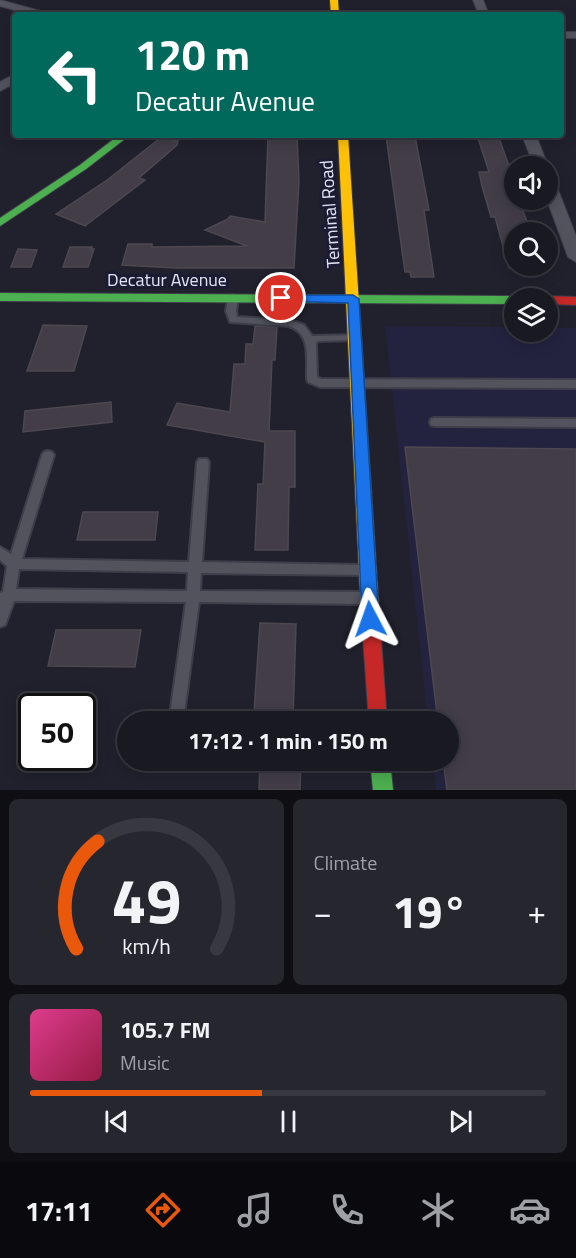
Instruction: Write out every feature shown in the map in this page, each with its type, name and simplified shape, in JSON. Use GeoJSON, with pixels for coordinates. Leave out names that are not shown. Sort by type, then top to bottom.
{"type":"FeatureCollection","features":[{"type":"Feature","properties":{"kind":"main road"},"geometry":{"type":"LineString","coordinates":[[0,223],[121,138]]}},
{"type":"Feature","properties":{"kind":"main road","name":"Terminal Road"},"geometry":{"type":"LineString","coordinates":[[343,138],[367,570],[377,711]]}},
{"type":"Feature","properties":{"kind":"main road","name":"Decatur Avenue"},"geometry":{"type":"LineString","coordinates":[[0,297],[504,300]]}},
{"type":"Feature","properties":{"kind":"main road"},"geometry":{"type":"LineString","coordinates":[[558,300],[576,301]]}},
{"type":"Feature","properties":{"kind":"main road"},"geometry":{"type":"LineString","coordinates":[[382,771],[383,790]]}},
{"type":"Feature","properties":{"kind":"street"},"geometry":{"type":"LineString","coordinates":[[0,3],[33,12]]}},
{"type":"Feature","properties":{"kind":"street"},"geometry":{"type":"LineString","coordinates":[[531,138],[538,156]]}},
{"type":"Feature","properties":{"kind":"street"},"geometry":{"type":"LineString","coordinates":[[558,209],[576,257]]}},
{"type":"Feature","properties":{"kind":"lane"},"geometry":{"type":"LineString","coordinates":[[233,298],[231,311],[233,320],[245,323],[290,323],[301,327],[311,342],[312,378],[320,383],[576,384]]}},
{"type":"Feature","properties":{"kind":"lane"},"geometry":{"type":"LineString","coordinates":[[311,342],[316,338],[355,337]]}},
{"type":"Feature","properties":{"kind":"lane"},"geometry":{"type":"LineString","coordinates":[[435,422],[576,423]]}},
{"type":"Feature","properties":{"kind":"lane"},"geometry":{"type":"LineString","coordinates":[[0,621],[4,597],[48,455]]}},
{"type":"Feature","properties":{"kind":"lane"},"geometry":{"type":"LineString","coordinates":[[177,711],[196,568],[203,462]]}},
{"type":"Feature","properties":{"kind":"lane"},"geometry":{"type":"LineString","coordinates":[[0,552],[14,564],[367,570]]}},
{"type":"Feature","properties":{"kind":"lane"},"geometry":{"type":"LineString","coordinates":[[4,597],[369,598]]}},
{"type":"Feature","properties":{"kind":"shaded area"},"geometry":{"type":"Polygon","coordinates":[[[385,326],[504,327],[504,342],[558,342],[558,328],[576,328],[576,790],[436,790],[434,771],[459,771],[459,711],[427,711],[385,326]]]}},
{"type":"Feature","properties":{"kind":"building"},"geometry":{"type":"Polygon","coordinates":[[[160,138],[172,138],[178,141],[177,145],[139,178],[145,180],[85,226],[56,214],[106,181],[160,138]]]}},
{"type":"Feature","properties":{"kind":"building"},"geometry":{"type":"Polygon","coordinates":[[[268,138],[297,138],[299,181],[294,268],[175,268],[122,265],[128,244],[152,244],[152,247],[247,246],[205,230],[230,216],[265,222],[268,138]]]}},
{"type":"Feature","properties":{"kind":"building"},"geometry":{"type":"Polygon","coordinates":[[[386,138],[415,138],[429,210],[424,210],[434,277],[411,277],[410,272],[405,272],[386,138]]]}},
{"type":"Feature","properties":{"kind":"building"},"geometry":{"type":"Polygon","coordinates":[[[478,138],[499,138],[505,156],[504,210],[523,210],[527,222],[504,222],[504,250],[495,217],[491,217],[479,172],[489,172],[478,138]]]}},
{"type":"Feature","properties":{"kind":"building"},"geometry":{"type":"Polygon","coordinates":[[[70,247],[92,247],[91,249],[94,249],[88,267],[63,267],[70,247]]]}},
{"type":"Feature","properties":{"kind":"building"},"geometry":{"type":"Polygon","coordinates":[[[18,249],[37,250],[31,267],[11,267],[18,249]]]}},
{"type":"Feature","properties":{"kind":"building"},"geometry":{"type":"Polygon","coordinates":[[[43,325],[87,326],[74,371],[27,371],[43,325]]]}},
{"type":"Feature","properties":{"kind":"building"},"geometry":{"type":"Polygon","coordinates":[[[255,326],[277,327],[275,360],[272,360],[269,431],[295,431],[295,487],[289,487],[288,550],[255,550],[258,484],[263,484],[265,442],[167,425],[177,403],[230,412],[234,364],[245,364],[246,344],[253,344],[255,326]]]}},
{"type":"Feature","properties":{"kind":"building"},"geometry":{"type":"Polygon","coordinates":[[[111,402],[112,422],[23,432],[25,411],[111,402]]]}},
{"type":"Feature","properties":{"kind":"building"},"geometry":{"type":"Polygon","coordinates":[[[405,447],[576,449],[576,790],[447,790],[444,771],[459,771],[459,711],[437,711],[405,447]]]}},
{"type":"Feature","properties":{"kind":"building"},"geometry":{"type":"Polygon","coordinates":[[[83,512],[158,512],[155,540],[77,540],[83,512]]]}},
{"type":"Feature","properties":{"kind":"building"},"geometry":{"type":"Polygon","coordinates":[[[260,623],[296,624],[293,711],[254,711],[260,623]]]}},
{"type":"Feature","properties":{"kind":"building"},"geometry":{"type":"Polygon","coordinates":[[[56,630],[141,630],[135,667],[48,666],[56,630]]]}},
{"type":"Feature","properties":{"kind":"building"},"geometry":{"type":"Polygon","coordinates":[[[260,771],[301,771],[300,790],[259,790],[260,771]]]}},
{"type":"Feature","properties":{"kind":"traffic: fast"},"geometry":{"type":"LineString","coordinates":[[0,223],[83,167],[121,138]]}},
{"type":"Feature","properties":{"kind":"traffic: fast"},"geometry":{"type":"LineString","coordinates":[[0,297],[504,300]]}},
{"type":"Feature","properties":{"kind":"traffic: fast"},"geometry":{"type":"LineString","coordinates":[[381,771],[383,790]]}},
{"type":"Feature","properties":{"kind":"traffic: slow"},"geometry":{"type":"LineString","coordinates":[[334,0],[335,12]]}},
{"type":"Feature","properties":{"kind":"traffic: slow"},"geometry":{"type":"LineString","coordinates":[[343,138],[370,610]]}},
{"type":"Feature","properties":{"kind":"traffic: jam"},"geometry":{"type":"LineString","coordinates":[[558,300],[576,301]]}},
{"type":"Feature","properties":{"kind":"traffic: jam"},"geometry":{"type":"LineString","coordinates":[[370,610],[377,711]]}},
{"type":"Feature","properties":{"kind":"route"},"geometry":{"type":"LineString","coordinates":[[281,298],[353,299],[370,619]]}}]}
